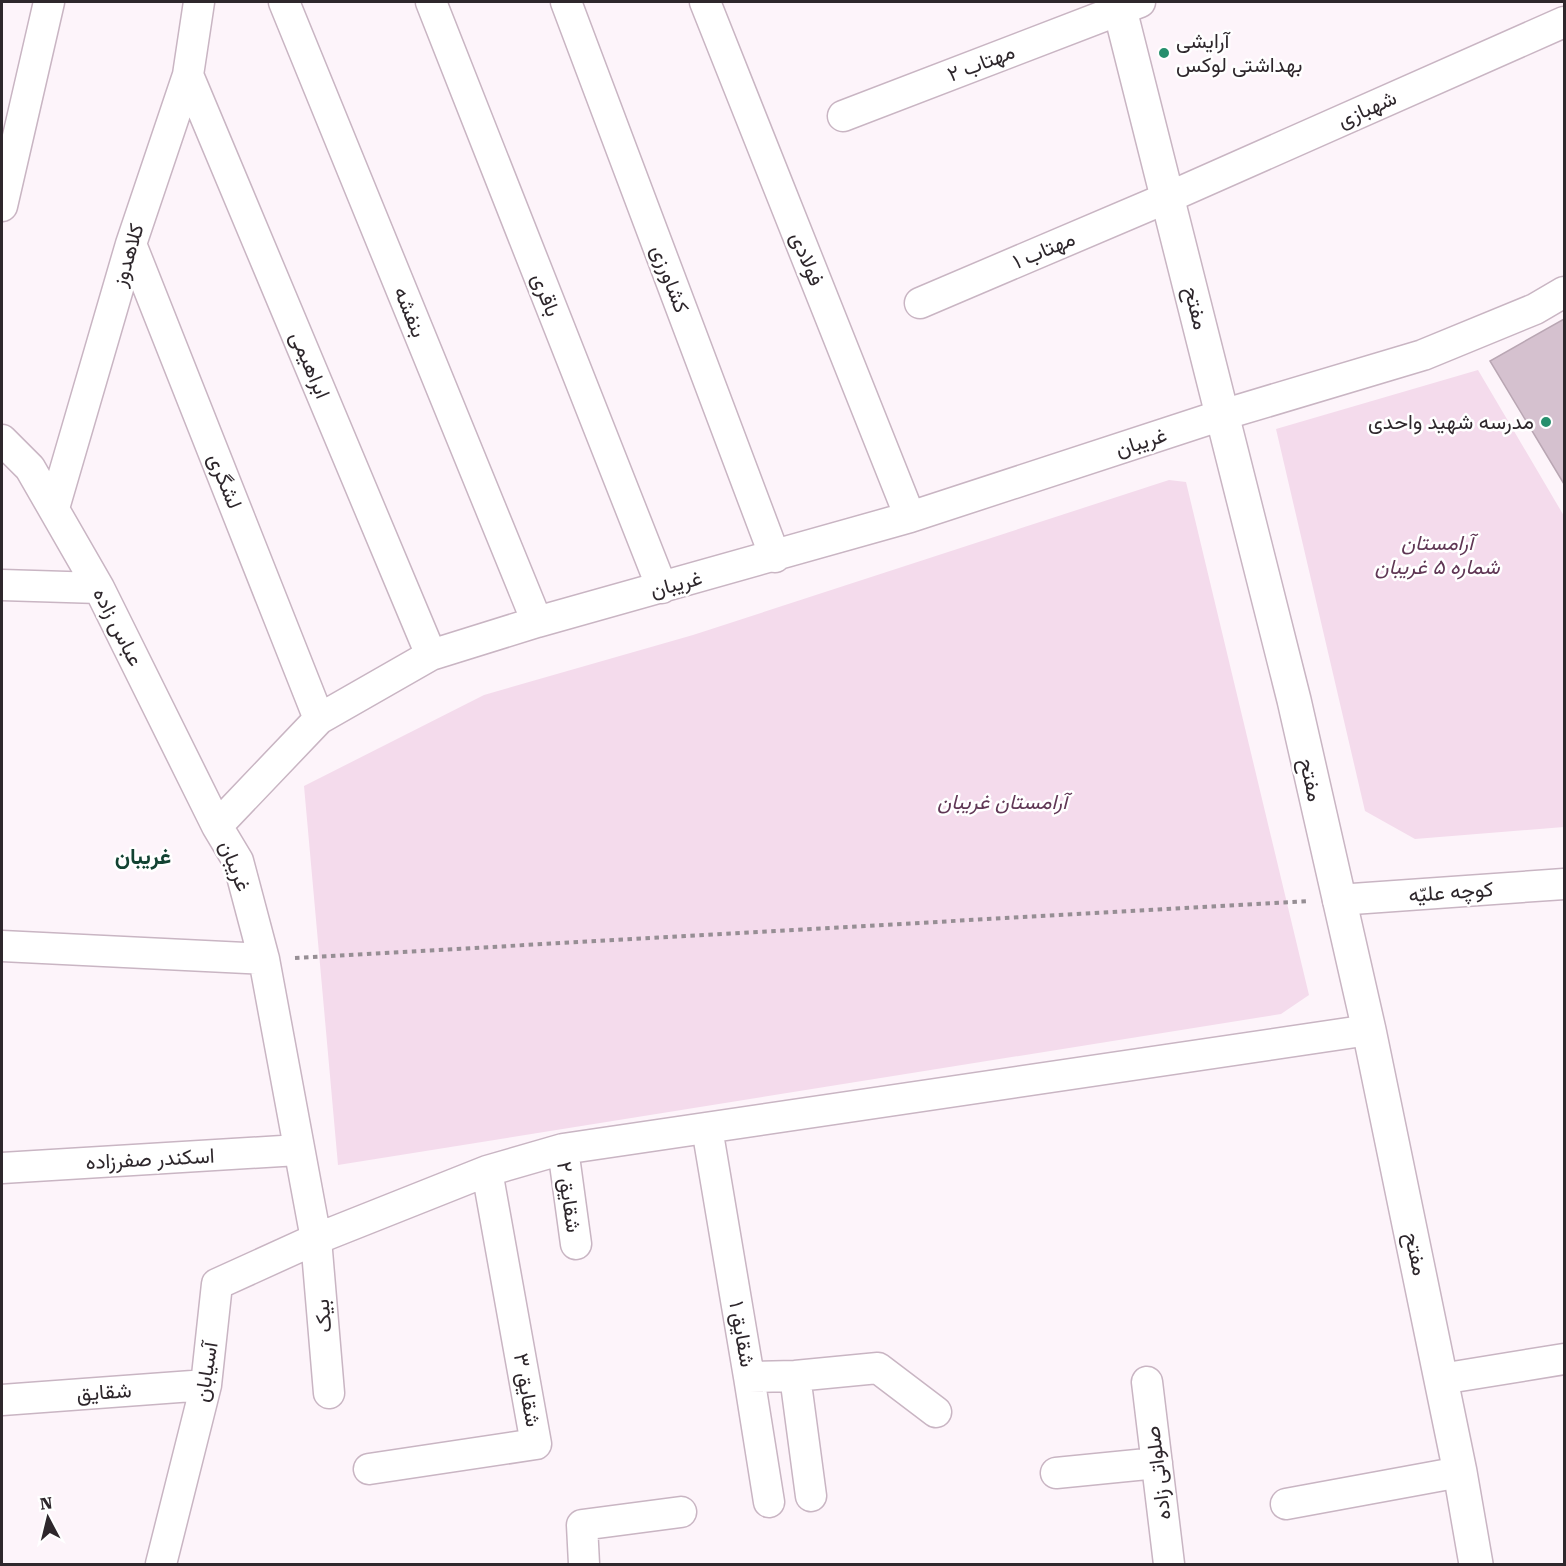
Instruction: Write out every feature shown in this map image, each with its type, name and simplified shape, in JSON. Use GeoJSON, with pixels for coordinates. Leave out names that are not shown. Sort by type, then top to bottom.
{"type":"FeatureCollection","features":[{"type":"Feature","properties":{"kind":"main road","name":"مفتح"},"geometry":{"type":"LineString","coordinates":[[1126,5],[1168,197],[1294,700],[1338,900],[1370,1030],[1460,1472],[1476,1564]]}},
{"type":"Feature","properties":{"kind":"street"},"geometry":{"type":"LineString","coordinates":[[2,206],[49,2]]}},
{"type":"Feature","properties":{"kind":"street","name":"کلاهدوز"},"geometry":{"type":"LineString","coordinates":[[54,508],[131,244],[188,75],[200,2]]}},
{"type":"Feature","properties":{"kind":"street","name":"بنفشه"},"geometry":{"type":"LineString","coordinates":[[284,2],[537,622]]}},
{"type":"Feature","properties":{"kind":"street","name":"باقری"},"geometry":{"type":"LineString","coordinates":[[431,2],[662,588]]}},
{"type":"Feature","properties":{"kind":"street","name":"کشاورزی"},"geometry":{"type":"LineString","coordinates":[[566,2],[775,557]]}},
{"type":"Feature","properties":{"kind":"street","name":"فولادی"},"geometry":{"type":"LineString","coordinates":[[705,2],[910,517]]}},
{"type":"Feature","properties":{"kind":"street","name":"مهتاب ۲"},"geometry":{"type":"LineString","coordinates":[[843,116],[1126,5]]}},
{"type":"Feature","properties":{"kind":"street","name":"شهبازی"},"geometry":{"type":"LineString","coordinates":[[1168,197],[1564,22]]}},
{"type":"Feature","properties":{"kind":"street","name":"ابراهیمی"},"geometry":{"type":"LineString","coordinates":[[188,75],[431,655]]}},
{"type":"Feature","properties":{"kind":"street","name":"مهتاب ۱"},"geometry":{"type":"LineString","coordinates":[[920,303],[1168,197]]}},
{"type":"Feature","properties":{"kind":"street","name":"لشگری"},"geometry":{"type":"LineString","coordinates":[[131,244],[319,719]]}},
{"type":"Feature","properties":{"kind":"street","name":"غریبان"},"geometry":{"type":"LineString","coordinates":[[298,1150],[264,959],[238,861],[218,826],[319,719],[431,655],[537,622],[775,557],[910,517],[1222,415],[1423,355],[1535,309],[1564,292]]}},
{"type":"Feature","properties":{"kind":"street","name":"عباس زاده"},"geometry":{"type":"LineString","coordinates":[[2,440],[30,468],[99,588],[218,826]]}},
{"type":"Feature","properties":{"kind":"street"},"geometry":{"type":"LineString","coordinates":[[2,585],[99,588]]}},
{"type":"Feature","properties":{"kind":"street","name":"کوچه علیّه"},"geometry":{"type":"LineString","coordinates":[[1338,900],[1564,884]]}},
{"type":"Feature","properties":{"kind":"street"},"geometry":{"type":"LineString","coordinates":[[2,946],[264,959]]}},
{"type":"Feature","properties":{"kind":"street"},"geometry":{"type":"LineString","coordinates":[[316,1239],[487,1171],[563,1149],[1370,1030]]}},
{"type":"Feature","properties":{"kind":"street","name":"شقایق ۱"},"geometry":{"type":"LineString","coordinates":[[707,1128],[749,1377],[795,1376],[878,1368],[936,1412]]}},
{"type":"Feature","properties":{"kind":"street","name":"شقایق ۲"},"geometry":{"type":"LineString","coordinates":[[563,1149],[576,1244]]}},
{"type":"Feature","properties":{"kind":"street","name":"اسکندر صفرزاده"},"geometry":{"type":"LineString","coordinates":[[2,1168],[298,1150]]}},
{"type":"Feature","properties":{"kind":"street","name":"بیک"},"geometry":{"type":"LineString","coordinates":[[298,1150],[316,1239],[329,1393]]}},
{"type":"Feature","properties":{"kind":"street","name":"شقایق ۳"},"geometry":{"type":"LineString","coordinates":[[369,1469],[536,1444],[487,1171]]}},
{"type":"Feature","properties":{"kind":"street","name":"آسیابان"},"geometry":{"type":"LineString","coordinates":[[161,1564],[206,1385],[217,1284],[316,1239]]}},
{"type":"Feature","properties":{"kind":"street"},"geometry":{"type":"LineString","coordinates":[[1441,1379],[1564,1359]]}},
{"type":"Feature","properties":{"kind":"street"},"geometry":{"type":"LineString","coordinates":[[795,1376],[811,1496]]}},
{"type":"Feature","properties":{"kind":"street"},"geometry":{"type":"LineString","coordinates":[[749,1377],[769,1502]]}},
{"type":"Feature","properties":{"kind":"street","name":"صلواتی زاده"},"geometry":{"type":"LineString","coordinates":[[1147,1382],[1169,1564]]}},
{"type":"Feature","properties":{"kind":"street","name":"شقایق"},"geometry":{"type":"LineString","coordinates":[[2,1400],[206,1385]]}},
{"type":"Feature","properties":{"kind":"street"},"geometry":{"type":"LineString","coordinates":[[1056,1473],[1157,1463]]}},
{"type":"Feature","properties":{"kind":"street"},"geometry":{"type":"LineString","coordinates":[[1286,1504],[1460,1472]]}},
{"type":"Feature","properties":{"kind":"street"},"geometry":{"type":"LineString","coordinates":[[584,1564],[582,1525],[681,1512]]}},
{"type":"Feature","properties":{"kind":"path"},"geometry":{"type":"LineString","coordinates":[[264,959],[1338,900]]}},
{"type":"Feature","properties":{"kind":"green space","name":"آرامستان شماره ۵ غریبان"},"geometry":{"type":"Polygon","coordinates":[[[1478,370],[1564,516],[1564,827],[1415,839],[1365,811],[1276,429],[1478,370]]]}},
{"type":"Feature","properties":{"kind":"green space","name":"آرامستان غریبان"},"geometry":{"type":"Polygon","coordinates":[[[1169,480],[1186,482],[1309,995],[1281,1014],[338,1165],[304,786],[484,695],[693,635],[1169,480]]]}},
{"type":"Feature","properties":{"kind":"building","name":"مدرسه شهید واحدی"},"geometry":{"type":"Polygon","coordinates":[[[1564,319],[1564,484],[1490,361],[1564,319]]]}},
{"type":"Feature","properties":{"kind":"place","name":"آرایشی بهداشتی لوکس"},"geometry":{"type":"Point","coordinates":[1164,53]}},
{"type":"Feature","properties":{"kind":"place","name":"مدرسه شهید واحدی"},"geometry":{"type":"Point","coordinates":[1546,422]}},
{"type":"Feature","properties":{"kind":"district","name":"غریبان"},"geometry":{"type":"Point","coordinates":[143,856]}}]}
